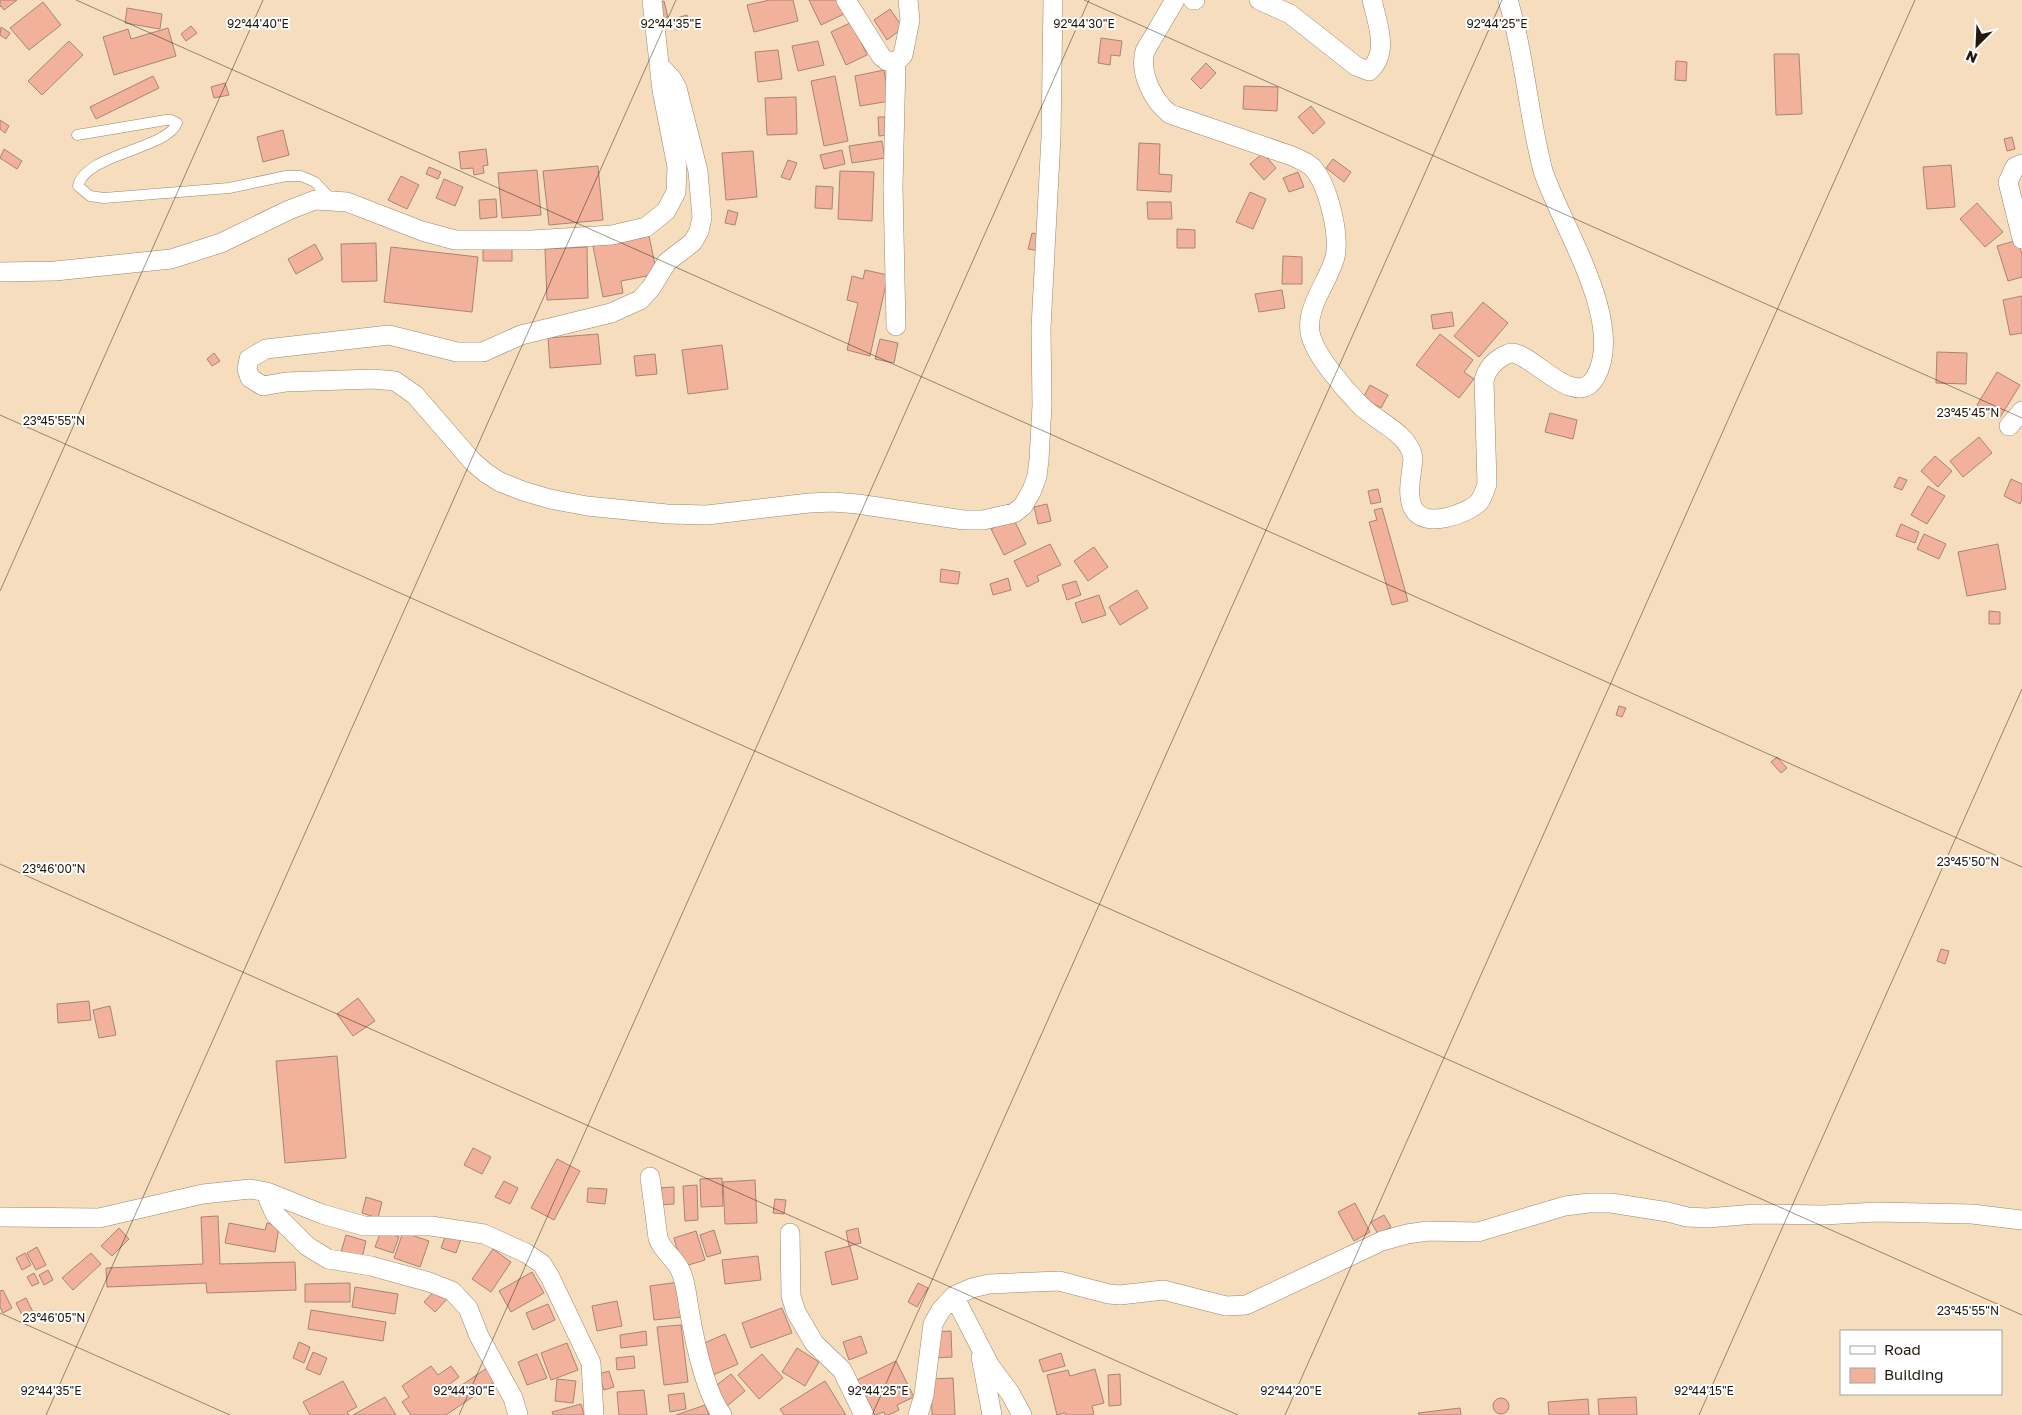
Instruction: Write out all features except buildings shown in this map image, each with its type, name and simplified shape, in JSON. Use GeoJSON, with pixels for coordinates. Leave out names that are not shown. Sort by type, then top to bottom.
{"type":"FeatureCollection","features":[{"type":"Feature","properties":{"kind":"street"},"geometry":{"type":"LineString","coordinates":[[0,272],[55,271],[171,260],[221,243],[289,210],[315,200],[347,202],[422,231],[455,240],[542,240],[612,235],[646,227],[666,211],[676,192],[677,167],[662,90],[652,0]]}},
{"type":"Feature","properties":{"kind":"street"},"geometry":{"type":"LineString","coordinates":[[846,0],[881,56],[887,61],[896,62]]}},
{"type":"Feature","properties":{"kind":"street"},"geometry":{"type":"LineString","coordinates":[[896,0],[910,20]]}},
{"type":"Feature","properties":{"kind":"street"},"geometry":{"type":"LineString","coordinates":[[896,326],[893,187],[896,62],[903,55],[910,20],[908,0]]}},
{"type":"Feature","properties":{"kind":"street"},"geometry":{"type":"LineString","coordinates":[[659,65],[672,79],[677,88],[698,171],[702,218],[700,231],[693,242],[666,262],[645,296],[611,313],[521,335],[483,352],[457,352],[388,335],[266,349],[249,359],[247,369],[250,378],[263,386],[286,382],[372,379],[394,381],[415,395],[473,462],[486,473],[500,482],[522,491],[578,504],[667,514],[707,515],[833,502],[964,520],[993,518],[1014,513],[1023,506],[1032,490],[1040,460],[1042,405],[1041,328],[1051,137],[1053,0]]}},
{"type":"Feature","properties":{"kind":"street"},"geometry":{"type":"LineString","coordinates":[[1175,0],[1143,59],[1143,66],[1152,93],[1170,114],[1292,156],[1306,163],[1316,172],[1328,199],[1335,233],[1335,257],[1310,316],[1310,331],[1314,344],[1318,354],[1360,405],[1408,445],[1413,458],[1410,494],[1412,507],[1416,513],[1423,517],[1435,520],[1460,513],[1474,506],[1481,500],[1485,491],[1487,484],[1484,380],[1492,364],[1499,358],[1512,353],[1561,382],[1572,387],[1583,387],[1592,382],[1598,372],[1602,358],[1603,327],[1596,297],[1555,202],[1541,164],[1521,48],[1508,0]]}},
{"type":"Feature","properties":{"kind":"street"},"geometry":{"type":"LineString","coordinates":[[1259,0],[1290,14],[1356,66],[1369,70],[1375,66],[1380,54],[1381,42],[1372,0]]}},
{"type":"Feature","properties":{"kind":"street"},"geometry":{"type":"LineString","coordinates":[[2022,164],[2015,167],[2008,182],[2022,239]]}},
{"type":"Feature","properties":{"kind":"street"},"geometry":{"type":"LineString","coordinates":[[2009,426],[2022,411]]}},
{"type":"Feature","properties":{"kind":"street"},"geometry":{"type":"LineString","coordinates":[[650,1178],[660,1245],[678,1264],[681,1271],[695,1343],[717,1408],[722,1415]]}},
{"type":"Feature","properties":{"kind":"street"},"geometry":{"type":"LineString","coordinates":[[0,1217],[99,1218],[203,1194],[240,1190],[267,1192],[322,1214],[364,1226],[431,1226],[484,1234],[535,1258],[542,1264],[550,1277],[591,1363],[594,1415]]}},
{"type":"Feature","properties":{"kind":"street"},"geometry":{"type":"LineString","coordinates":[[267,1192],[269,1202],[275,1214],[307,1246],[328,1260],[371,1266],[429,1282],[452,1292],[468,1308],[479,1336],[511,1393],[518,1415]]}},
{"type":"Feature","properties":{"kind":"street"},"geometry":{"type":"LineString","coordinates":[[918,1415],[924,1395],[933,1324],[941,1310],[954,1296],[966,1290],[989,1284],[1059,1281],[1104,1294],[1120,1295],[1163,1290],[1226,1306],[1246,1305],[1275,1293],[1356,1253],[1391,1239],[1428,1231],[1478,1232],[1565,1206],[1589,1203],[1611,1203],[1687,1217],[1707,1218],[1755,1214],[1824,1215],[1876,1212],[1972,1214],[2022,1220]]}},
{"type":"Feature","properties":{"kind":"street"},"geometry":{"type":"LineString","coordinates":[[790,1233],[791,1296],[796,1312],[814,1343],[842,1370],[864,1415]]}},
{"type":"Feature","properties":{"kind":"street"},"geometry":{"type":"LineString","coordinates":[[954,1296],[990,1366],[1010,1393],[1022,1415]]}},
{"type":"Feature","properties":{"kind":"street"},"geometry":{"type":"LineString","coordinates":[[979,1345],[992,1415]]}},
{"type":"Feature","properties":{"kind":"lane"},"geometry":{"type":"LineString","coordinates":[[77,135],[166,120],[177,123],[166,135],[84,173],[78,186],[90,196],[113,197],[229,188],[286,176],[301,176],[315,182],[332,201]]}}]}
